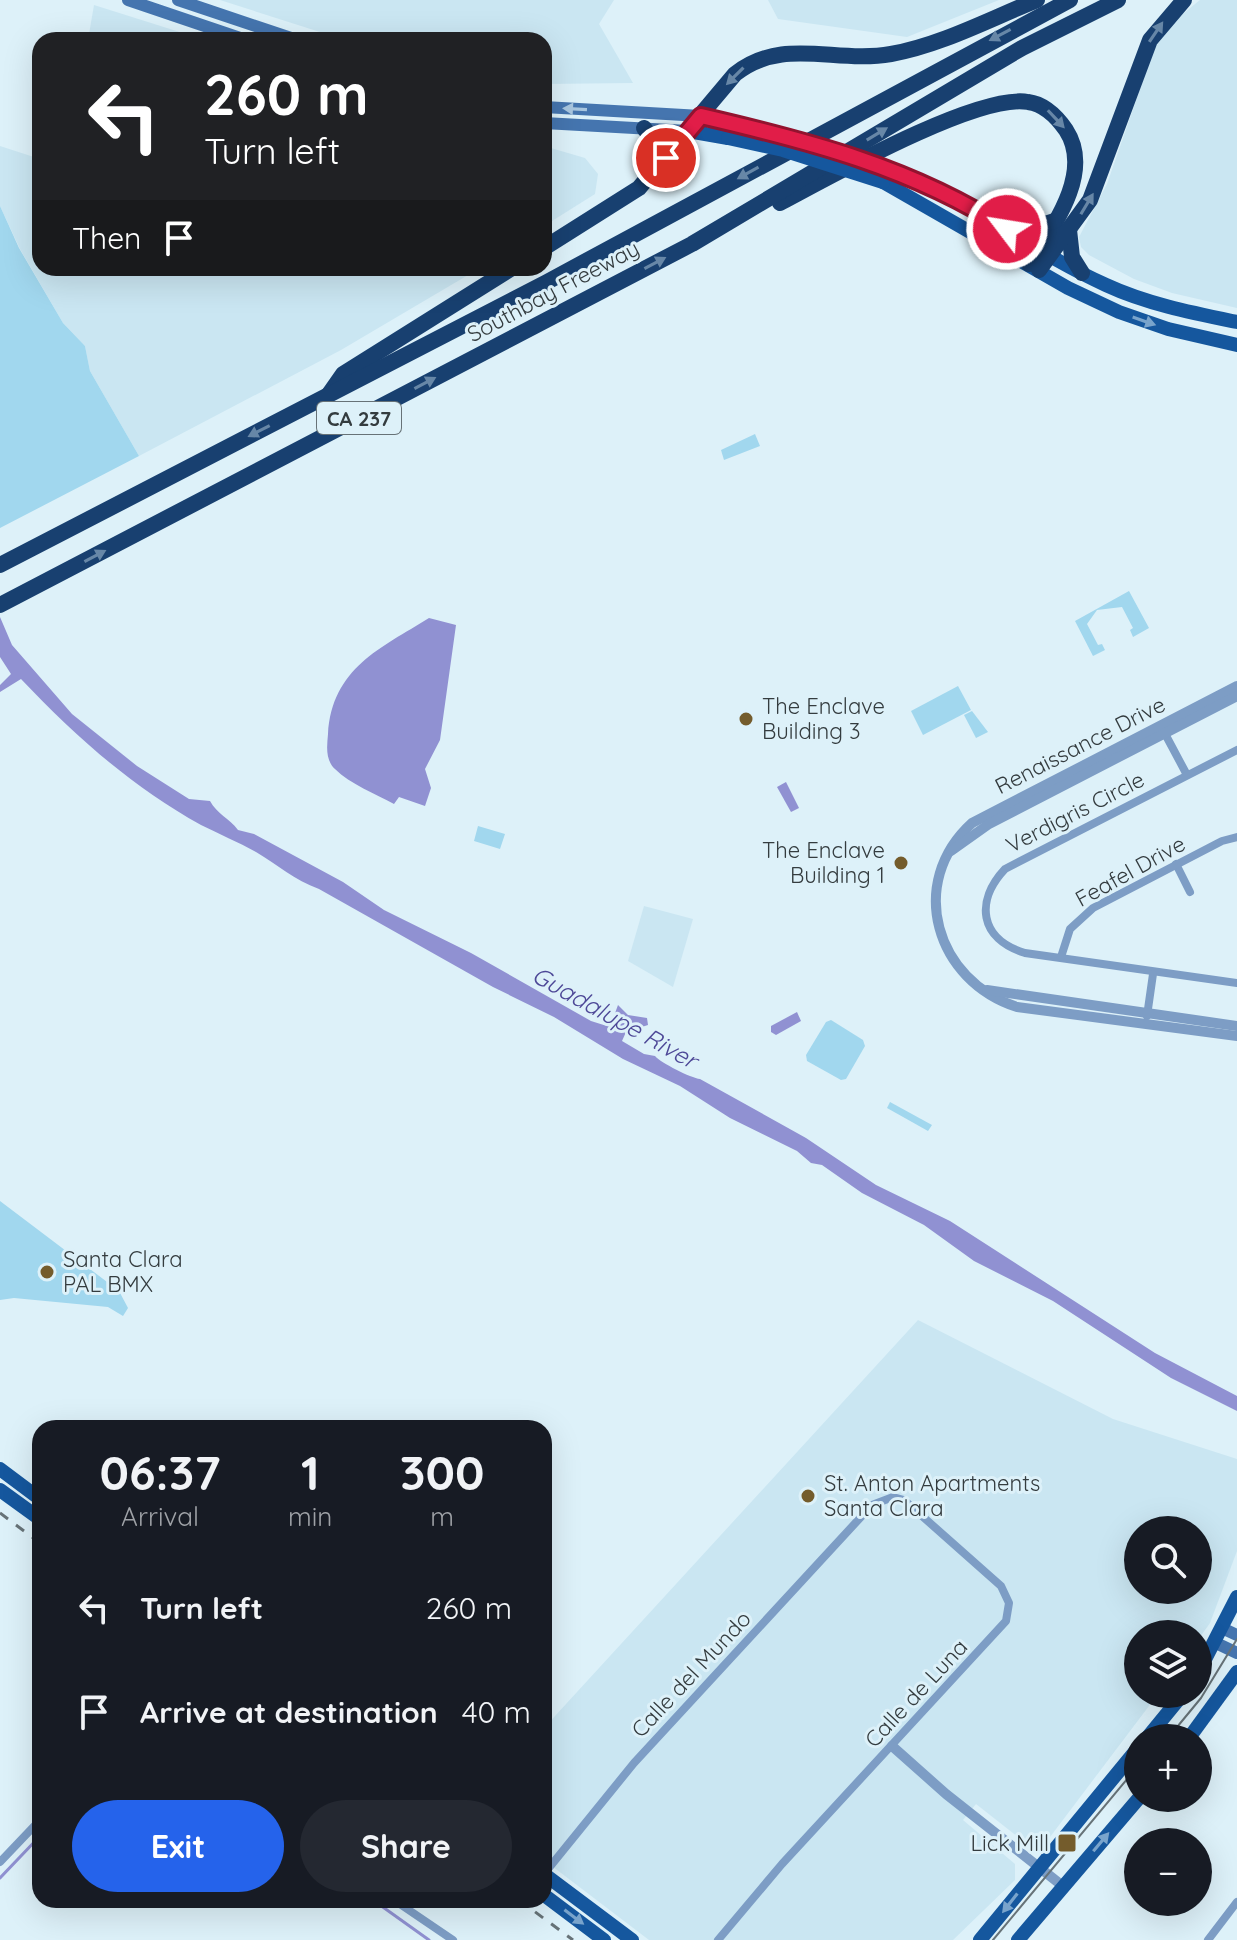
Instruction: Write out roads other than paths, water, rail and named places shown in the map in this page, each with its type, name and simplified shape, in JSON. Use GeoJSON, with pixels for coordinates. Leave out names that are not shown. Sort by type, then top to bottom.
{"type":"FeatureCollection","features":[{"type":"Feature","properties":{"kind":"highway"},"geometry":{"type":"LineString","coordinates":[[552,243],[622,200],[654,174],[735,74],[765,56],[780,52],[858,57],[892,53],[932,42],[1037,0]]}},
{"type":"Feature","properties":{"kind":"highway","name":"Southbay Freeway"},"geometry":{"type":"LineString","coordinates":[[0,565],[620,243],[1070,0]]}},
{"type":"Feature","properties":{"kind":"highway","name":"Southbay Freeway"},"geometry":{"type":"LineString","coordinates":[[0,605],[692,244],[1022,48],[1118,0]]}},
{"type":"Feature","properties":{"kind":"highway"},"geometry":{"type":"LineString","coordinates":[[1034,267],[1044,252],[1069,230],[1102,175],[1136,70],[1150,40],[1184,0]]}},
{"type":"Feature","properties":{"kind":"highway"},"geometry":{"type":"LineString","coordinates":[[692,244],[712,239],[925,131],[1008,101],[1028,102],[1046,109],[1069,135],[1075,152],[1074,178],[1044,252]]}},
{"type":"Feature","properties":{"kind":"highway"},"geometry":{"type":"LineString","coordinates":[[644,128],[658,146],[654,174]]}},
{"type":"Feature","properties":{"kind":"highway"},"geometry":{"type":"LineString","coordinates":[[1007,229],[1029,229],[1054,221]]}},
{"type":"Feature","properties":{"kind":"highway"},"geometry":{"type":"LineString","coordinates":[[1069,230],[1072,257],[1082,273]]}},
{"type":"Feature","properties":{"kind":"highway"},"geometry":{"type":"LineString","coordinates":[[328,395],[343,374],[499,276]]}},
{"type":"Feature","properties":{"kind":"main road"},"geometry":{"type":"LineString","coordinates":[[128,0],[151,3],[225,32]]}},
{"type":"Feature","properties":{"kind":"main road"},"geometry":{"type":"LineString","coordinates":[[178,0],[273,32]]}},
{"type":"Feature","properties":{"kind":"main road"},"geometry":{"type":"LineString","coordinates":[[552,107],[701,116],[823,145],[946,193],[1082,273],[1142,299],[1237,322]]}},
{"type":"Feature","properties":{"kind":"main road"},"geometry":{"type":"LineString","coordinates":[[552,123],[688,131],[728,138],[795,154],[883,182],[1034,267],[1130,316],[1237,345]]}},
{"type":"Feature","properties":{"kind":"main road"},"geometry":{"type":"LineString","coordinates":[[0,1469],[32,1493]]}},
{"type":"Feature","properties":{"kind":"main road"},"geometry":{"type":"LineString","coordinates":[[0,1490],[32,1513]]}},
{"type":"Feature","properties":{"kind":"main road"},"geometry":{"type":"LineString","coordinates":[[1212,1650],[1230,1632],[1237,1597]]}},
{"type":"Feature","properties":{"kind":"main road"},"geometry":{"type":"LineString","coordinates":[[1216,1643],[1237,1653]]}},
{"type":"Feature","properties":{"kind":"main road"},"geometry":{"type":"LineString","coordinates":[[1199,1724],[1237,1672]]}},
{"type":"Feature","properties":{"kind":"main road"},"geometry":{"type":"LineString","coordinates":[[1158,1724],[1172,1708]]}},
{"type":"Feature","properties":{"kind":"main road"},"geometry":{"type":"LineString","coordinates":[[980,1940],[1124,1765]]}},
{"type":"Feature","properties":{"kind":"main road"},"geometry":{"type":"LineString","coordinates":[[1018,1940],[1127,1812]]}},
{"type":"Feature","properties":{"kind":"main road"},"geometry":{"type":"LineString","coordinates":[[552,1880],[632,1940]]}},
{"type":"Feature","properties":{"kind":"main road"},"geometry":{"type":"LineString","coordinates":[[552,1901],[604,1940]]}},
{"type":"Feature","properties":{"kind":"street","name":"Renaissance Drive"},"geometry":{"type":"LineString","coordinates":[[1237,686],[1163,730],[989,824],[951,851],[936,892],[936,919],[943,942],[958,968],[985,990],[1237,1036]]}},
{"type":"Feature","properties":{"kind":"street","name":"Renaissance Drive"},"geometry":{"type":"LineString","coordinates":[[1163,730],[1237,696]]}},
{"type":"Feature","properties":{"kind":"street"},"geometry":{"type":"LineString","coordinates":[[1163,730],[1187,775]]}},
{"type":"Feature","properties":{"kind":"street","name":"Verdigris Circle"},"geometry":{"type":"LineString","coordinates":[[1237,750],[1005,869],[986,894],[985,915],[996,937],[1011,949],[1153,974],[1237,983]]}},
{"type":"Feature","properties":{"kind":"street","name":"Feafel Drive"},"geometry":{"type":"LineString","coordinates":[[1061,957],[1070,929],[1080,917],[1176,864],[1237,837]]}},
{"type":"Feature","properties":{"kind":"street"},"geometry":{"type":"LineString","coordinates":[[1176,864],[1190,892]]}},
{"type":"Feature","properties":{"kind":"street"},"geometry":{"type":"LineString","coordinates":[[1147,1019],[1153,974]]}},
{"type":"Feature","properties":{"kind":"street","name":"Renaissance Drive"},"geometry":{"type":"LineString","coordinates":[[1147,1019],[1237,1026]]}},
{"type":"Feature","properties":{"kind":"street","name":"Calle de Luna"},"geometry":{"type":"LineString","coordinates":[[718,1940],[782,1864],[1006,1621],[1009,1603],[1001,1586],[914,1507],[893,1497],[872,1505]]}},
{"type":"Feature","properties":{"kind":"street","name":"Calle del Mundo"},"geometry":{"type":"LineString","coordinates":[[552,1864],[634,1763],[872,1505]]}},
{"type":"Feature","properties":{"kind":"street"},"geometry":{"type":"LineString","coordinates":[[892,1746],[958,1804],[1064,1887]]}},
{"type":"Feature","properties":{"kind":"street"},"geometry":{"type":"LineString","coordinates":[[0,1862],[32,1828]]}},
{"type":"Feature","properties":{"kind":"street"},"geometry":{"type":"LineString","coordinates":[[1208,1940],[1237,1902]]}},
{"type":"Feature","properties":{"kind":"street"},"geometry":{"type":"LineString","coordinates":[[406,1908],[453,1940]]}},
{"type":"Feature","properties":{"kind":"water","name":"Guadalupe River"},"geometry":{"type":"Polygon","coordinates":[[[0,617],[12,645],[72,714],[137,766],[189,799],[210,801],[238,830],[254,834],[343,882],[384,910],[471,953],[591,1021],[610,1027],[618,1005],[628,1015],[647,1018],[648,1025],[626,1032],[622,1041],[676,1070],[700,1079],[806,1138],[876,1185],[950,1221],[1155,1353],[1237,1396],[1237,1411],[1171,1378],[1053,1301],[974,1261],[924,1225],[862,1193],[822,1165],[811,1163],[797,1151],[730,1118],[680,1086],[623,1059],[554,1017],[493,987],[302,881],[256,852],[175,810],[105,759],[21,679],[0,692],[0,685],[11,674],[0,657],[0,617]]]}},
{"type":"Feature","properties":{"kind":"water"},"geometry":{"type":"Polygon","coordinates":[[[429,618],[456,625],[440,740],[425,769],[431,788],[425,806],[399,797],[394,804],[348,779],[332,765],[327,748],[332,711],[339,692],[362,662],[429,618]]]}},
{"type":"Feature","properties":{"kind":"water"},"geometry":{"type":"Polygon","coordinates":[[[786,782],[799,808],[791,812],[777,787],[786,782]]]}},
{"type":"Feature","properties":{"kind":"water"},"geometry":{"type":"Polygon","coordinates":[[[797,1012],[801,1021],[776,1035],[771,1032],[771,1026],[797,1012]]]}},
{"type":"Feature","properties":{"kind":"waterway"},"geometry":{"type":"LineString","coordinates":[[0,1878],[32,1844]]}},
{"type":"Feature","properties":{"kind":"waterway"},"geometry":{"type":"LineString","coordinates":[[384,1908],[429,1940]]}},
{"type":"Feature","properties":{"kind":"tram line"},"geometry":{"type":"LineString","coordinates":[[1180,1724],[1201,1698],[1237,1639]]}},
{"type":"Feature","properties":{"kind":"tram line"},"geometry":{"type":"LineString","coordinates":[[993,1940],[1124,1783]]}},
{"type":"Feature","properties":{"kind":"railway"},"geometry":{"type":"LineString","coordinates":[[0,1513],[32,1537]]}},
{"type":"Feature","properties":{"kind":"railway"},"geometry":{"type":"LineString","coordinates":[[530,1908],[573,1940]]}},
{"type":"Feature","properties":{"kind":"place","name":"The Enclave Building 3"},"geometry":{"type":"Point","coordinates":[746,719]}},
{"type":"Feature","properties":{"kind":"place","name":"The Enclave Building 1"},"geometry":{"type":"Point","coordinates":[901,863]}},
{"type":"Feature","properties":{"kind":"place","name":"Santa Clara PAL BMX"},"geometry":{"type":"Point","coordinates":[47,1272]}},
{"type":"Feature","properties":{"kind":"place","name":"St. Anton Apartments Santa Clara"},"geometry":{"type":"Point","coordinates":[808,1496]}},
{"type":"Feature","properties":{"kind":"place","name":"Lick Mill"},"geometry":{"type":"Point","coordinates":[1067,1843]}}]}
